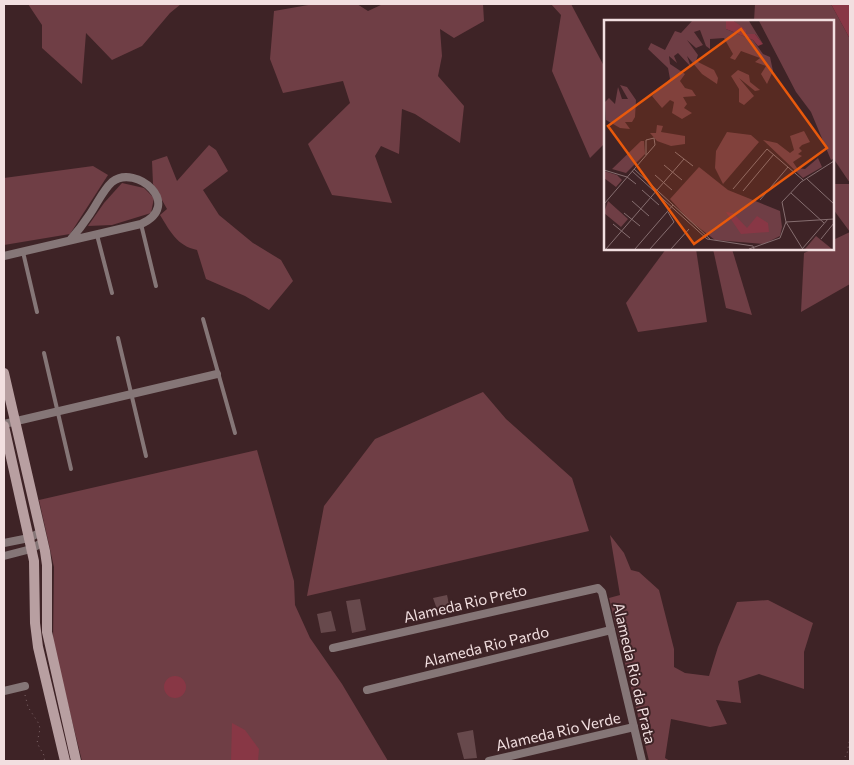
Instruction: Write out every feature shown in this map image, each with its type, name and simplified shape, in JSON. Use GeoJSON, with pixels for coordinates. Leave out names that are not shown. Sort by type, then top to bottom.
{"type":"FeatureCollection","features":[{"type":"Feature","properties":{"kind":"street"},"geometry":{"type":"LineString","coordinates":[[4,256],[141,224],[149,220],[158,210],[159,202],[156,194],[135,178],[117,179],[107,187],[71,240]]}},
{"type":"Feature","properties":{"kind":"street"},"geometry":{"type":"LineString","coordinates":[[4,373],[42,537],[47,565],[47,632],[76,761]]}},
{"type":"Feature","properties":{"kind":"street"},"geometry":{"type":"LineString","coordinates":[[65,761],[36,634],[35,572],[4,425],[218,374]]}},
{"type":"Feature","properties":{"kind":"street"},"geometry":{"type":"LineString","coordinates":[[4,544],[42,537]]}},
{"type":"Feature","properties":{"kind":"street"},"geometry":{"type":"LineString","coordinates":[[4,556],[31,549],[42,537]]}},
{"type":"Feature","properties":{"kind":"street","name":"Alameda Rio Preto"},"geometry":{"type":"LineString","coordinates":[[333,648],[595,588],[602,592]]}},
{"type":"Feature","properties":{"kind":"street","name":"Alameda Rio da Prata"},"geometry":{"type":"LineString","coordinates":[[602,592],[642,761]]}},
{"type":"Feature","properties":{"kind":"street","name":"Alameda Rio Pardo"},"geometry":{"type":"LineString","coordinates":[[367,690],[611,630]]}},
{"type":"Feature","properties":{"kind":"street"},"geometry":{"type":"LineString","coordinates":[[4,691],[24,686]]}},
{"type":"Feature","properties":{"kind":"street","name":"Alameda Rio Verde"},"geometry":{"type":"LineString","coordinates":[[489,761],[634,727]]}},
{"type":"Feature","properties":{"kind":"lane"},"geometry":{"type":"LineString","coordinates":[[141,224],[156,286]]}},
{"type":"Feature","properties":{"kind":"lane"},"geometry":{"type":"LineString","coordinates":[[97,234],[112,293]]}},
{"type":"Feature","properties":{"kind":"lane"},"geometry":{"type":"LineString","coordinates":[[23,252],[37,312]]}},
{"type":"Feature","properties":{"kind":"lane"},"geometry":{"type":"LineString","coordinates":[[202,318],[236,433]]}},
{"type":"Feature","properties":{"kind":"lane"},"geometry":{"type":"LineString","coordinates":[[118,338],[146,456]]}},
{"type":"Feature","properties":{"kind":"lane"},"geometry":{"type":"LineString","coordinates":[[44,353],[72,469]]}},
{"type":"Feature","properties":{"kind":"path"},"geometry":{"type":"LineString","coordinates":[[24,686],[28,707],[39,724],[40,729],[36,743],[45,757],[44,761]]}},
{"type":"Feature","properties":{"kind":"path"},"geometry":{"type":"LineString","coordinates":[[842,761],[847,754],[850,737]]}},
{"type":"Feature","properties":{"kind":"shaded area"},"geometry":{"type":"Polygon","coordinates":[[[28,4],[181,4],[170,13],[142,46],[112,60],[86,33],[82,84],[42,48],[42,25],[28,4]]]}},
{"type":"Feature","properties":{"kind":"shaded area"},"geometry":{"type":"Polygon","coordinates":[[[314,4],[357,4],[368,11],[383,4],[483,4],[484,21],[454,38],[440,29],[442,56],[438,76],[464,106],[460,143],[415,114],[402,109],[399,154],[381,146],[375,156],[392,203],[332,195],[308,144],[350,103],[343,81],[283,93],[270,59],[274,11],[314,4]]]}},
{"type":"Feature","properties":{"kind":"shaded area"},"geometry":{"type":"Polygon","coordinates":[[[551,4],[571,4],[604,66],[604,144],[590,158],[552,71],[561,15],[551,4]]]}},
{"type":"Feature","properties":{"kind":"shaded area"},"geometry":{"type":"Polygon","coordinates":[[[755,4],[831,4],[850,39],[850,183],[834,159],[834,20],[754,20],[755,4]]]}},
{"type":"Feature","properties":{"kind":"shaded area"},"geometry":{"type":"Polygon","coordinates":[[[831,4],[850,4],[850,39],[831,4]]]}},
{"type":"Feature","properties":{"kind":"shaded area"},"geometry":{"type":"Polygon","coordinates":[[[209,145],[216,150],[228,171],[203,190],[219,215],[253,243],[281,260],[293,281],[269,310],[245,296],[206,279],[197,250],[179,241],[160,215],[167,209],[153,184],[152,161],[167,156],[177,181],[209,145]]]}},
{"type":"Feature","properties":{"kind":"shaded area"},"geometry":{"type":"Polygon","coordinates":[[[93,166],[108,175],[70,234],[4,245],[4,178],[93,166]]]}},
{"type":"Feature","properties":{"kind":"shaded area"},"geometry":{"type":"Polygon","coordinates":[[[122,183],[144,188],[154,198],[151,213],[112,225],[88,226],[104,203],[122,183]]]}},
{"type":"Feature","properties":{"kind":"shaded area"},"geometry":{"type":"Polygon","coordinates":[[[834,184],[850,184],[850,232],[834,210],[834,184]]]}},
{"type":"Feature","properties":{"kind":"shaded area"},"geometry":{"type":"Polygon","coordinates":[[[850,232],[850,284],[801,312],[804,253],[811,250],[834,250],[834,240],[850,232]]]}},
{"type":"Feature","properties":{"kind":"shaded area"},"geometry":{"type":"Polygon","coordinates":[[[665,250],[696,250],[707,322],[638,332],[626,303],[665,250]]]}},
{"type":"Feature","properties":{"kind":"shaded area"},"geometry":{"type":"Polygon","coordinates":[[[713,250],[732,250],[752,315],[726,308],[713,250]]]}},
{"type":"Feature","properties":{"kind":"shaded area"},"geometry":{"type":"Polygon","coordinates":[[[483,392],[506,419],[572,478],[589,531],[307,596],[324,506],[375,439],[483,392]]]}},
{"type":"Feature","properties":{"kind":"shaded area"},"geometry":{"type":"Polygon","coordinates":[[[257,450],[294,581],[295,605],[310,638],[342,684],[388,761],[82,761],[53,644],[54,567],[39,500],[257,450]]]}},
{"type":"Feature","properties":{"kind":"shaded area"},"geometry":{"type":"Polygon","coordinates":[[[610,535],[624,553],[631,570],[639,572],[659,590],[674,649],[674,667],[685,673],[709,676],[718,647],[737,602],[768,600],[813,623],[804,652],[804,689],[759,674],[738,681],[741,703],[716,700],[727,724],[710,727],[671,719],[665,758],[670,761],[649,761],[609,598],[620,595],[610,535]]]}},
{"type":"Feature","properties":{"kind":"shaded area"},"geometry":{"type":"Polygon","coordinates":[[[175,676],[183,679],[186,687],[183,695],[175,698],[167,695],[164,687],[167,679],[175,676]]]}},
{"type":"Feature","properties":{"kind":"shaded area"},"geometry":{"type":"Polygon","coordinates":[[[232,723],[245,730],[259,749],[258,761],[231,761],[232,723]]]}},
{"type":"Feature","properties":{"kind":"building"},"geometry":{"type":"Polygon","coordinates":[[[447,595],[451,613],[439,615],[433,598],[447,595]]]}},
{"type":"Feature","properties":{"kind":"building"},"geometry":{"type":"Polygon","coordinates":[[[360,599],[366,630],[352,633],[346,601],[360,599]]]}},
{"type":"Feature","properties":{"kind":"building"},"geometry":{"type":"Polygon","coordinates":[[[331,611],[336,631],[321,633],[317,614],[331,611]]]}},
{"type":"Feature","properties":{"kind":"building"},"geometry":{"type":"Polygon","coordinates":[[[473,730],[477,758],[464,759],[457,733],[473,730]]]}}]}
